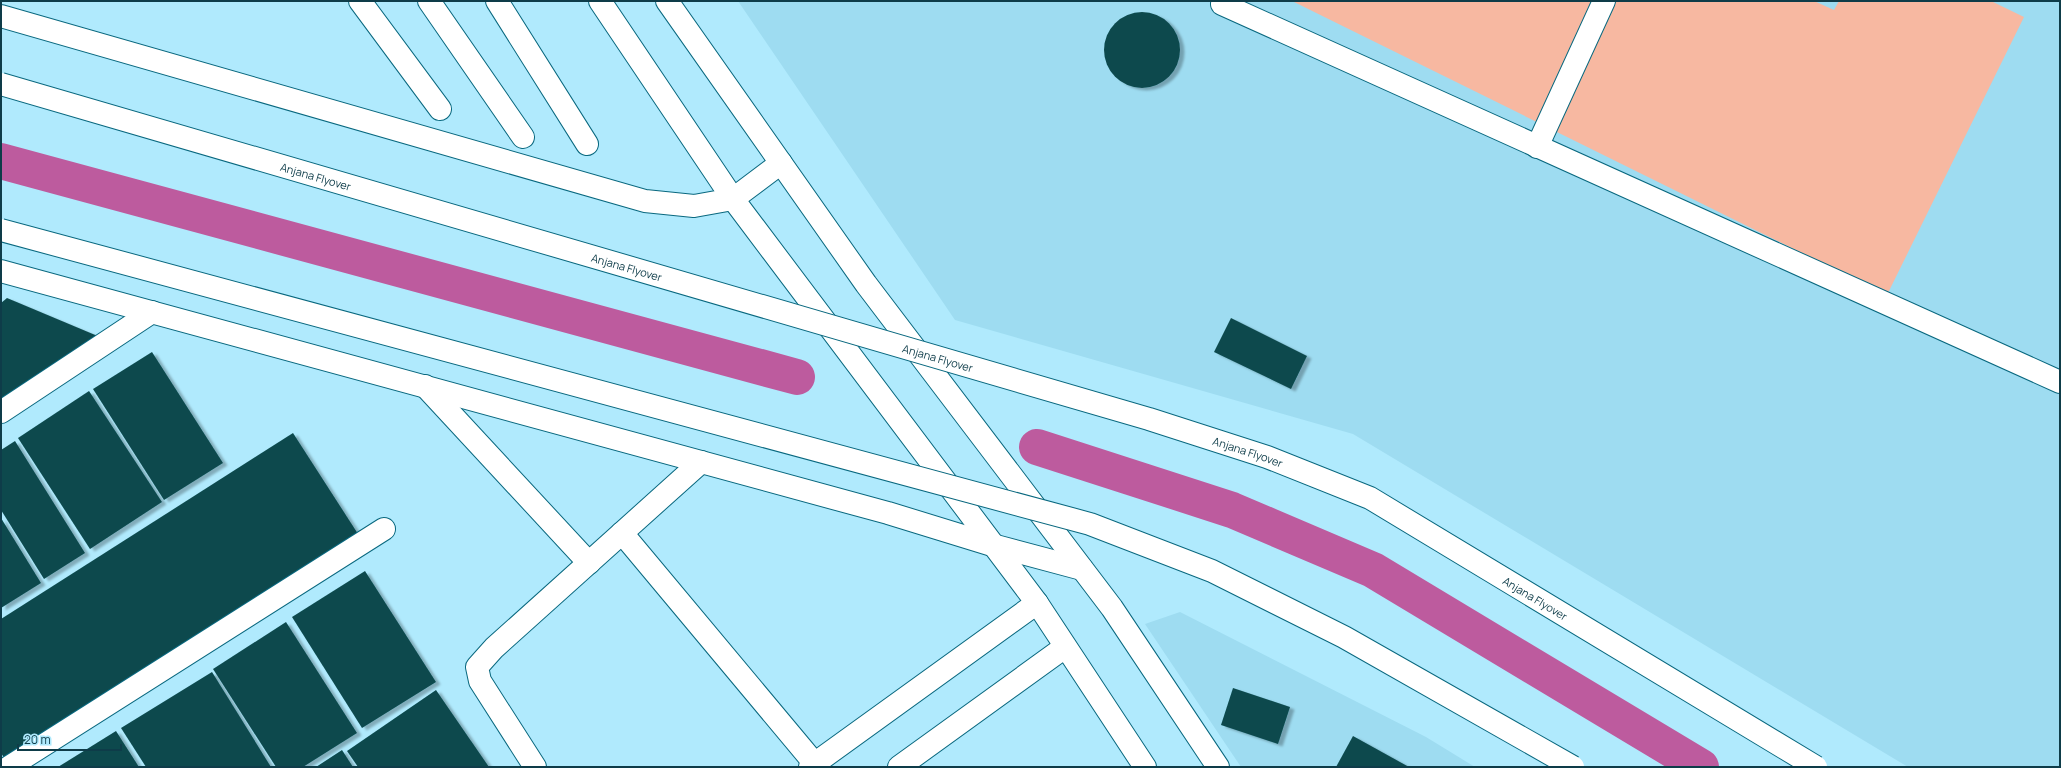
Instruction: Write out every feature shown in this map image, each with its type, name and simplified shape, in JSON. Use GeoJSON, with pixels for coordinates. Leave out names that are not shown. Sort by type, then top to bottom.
{"type":"FeatureCollection","features":[{"type":"Feature","properties":{"kind":"main road"},"geometry":{"type":"LineString","coordinates":[[360,1],[440,109]]}},
{"type":"Feature","properties":{"kind":"main road"},"geometry":{"type":"LineString","coordinates":[[429,1],[523,137]]}},
{"type":"Feature","properties":{"kind":"main road"},"geometry":{"type":"LineString","coordinates":[[497,1],[587,144]]}},
{"type":"Feature","properties":{"kind":"main road"},"geometry":{"type":"LineString","coordinates":[[600,1],[733,199],[1036,603],[1145,767]]}},
{"type":"Feature","properties":{"kind":"main road"},"geometry":{"type":"LineString","coordinates":[[667,1],[866,284],[1112,608],[1218,767]]}},
{"type":"Feature","properties":{"kind":"main road"},"geometry":{"type":"LineString","coordinates":[[1537,147],[1604,1]]}},
{"type":"Feature","properties":{"kind":"main road"},"geometry":{"type":"LineString","coordinates":[[1222,4],[2060,382]]}},
{"type":"Feature","properties":{"kind":"main road"},"geometry":{"type":"LineString","coordinates":[[1,16],[645,201],[694,206],[733,199],[782,163]]}},
{"type":"Feature","properties":{"kind":"main road","name":"Anjana Flyover"},"geometry":{"type":"LineString","coordinates":[[1,84],[1149,419],[1266,457],[1370,498],[1816,767]]}},
{"type":"Feature","properties":{"kind":"main road"},"geometry":{"type":"LineString","coordinates":[[1,230],[1090,524],[1212,571],[1344,637],[1573,767]]}},
{"type":"Feature","properties":{"kind":"main road"},"geometry":{"type":"LineString","coordinates":[[1,271],[888,513],[992,545],[1082,569]]}},
{"type":"Feature","properties":{"kind":"main road"},"geometry":{"type":"LineString","coordinates":[[1,412],[152,312]]}},
{"type":"Feature","properties":{"kind":"main road"},"geometry":{"type":"LineString","coordinates":[[424,386],[589,562]]}},
{"type":"Feature","properties":{"kind":"main road"},"geometry":{"type":"LineString","coordinates":[[535,767],[480,681],[477,667],[494,648],[701,462]]}},
{"type":"Feature","properties":{"kind":"main road"},"geometry":{"type":"LineString","coordinates":[[9,767],[384,529]]}},
{"type":"Feature","properties":{"kind":"main road"},"geometry":{"type":"LineString","coordinates":[[622,533],[813,765],[1036,603]]}},
{"type":"Feature","properties":{"kind":"main road"},"geometry":{"type":"LineString","coordinates":[[899,767],[1065,647]]}},
{"type":"Feature","properties":{"kind":"shaded area"},"geometry":{"type":"Polygon","coordinates":[[[738,1],[2060,1],[2060,767],[1908,767],[1353,434],[955,320],[738,1]]]}},
{"type":"Feature","properties":{"kind":"shaded area"},"geometry":{"type":"Polygon","coordinates":[[[1292,1],[1814,1],[1834,10],[1839,1],[1991,1],[2024,17],[1887,295],[1292,1]]]}},
{"type":"Feature","properties":{"kind":"shaded area"},"geometry":{"type":"Polygon","coordinates":[[[1180,612],[1426,737],[1475,767],[1241,767],[1145,624],[1180,612]]]}},
{"type":"Feature","properties":{"kind":"building"},"geometry":{"type":"Polygon","coordinates":[[[1135,12],[1149,12],[1163,18],[1174,29],[1180,43],[1180,57],[1177,65],[1169,77],[1163,82],[1149,88],[1135,88],[1121,82],[1110,71],[1104,57],[1104,43],[1110,29],[1121,18],[1135,12]]]}},
{"type":"Feature","properties":{"kind":"building"},"geometry":{"type":"Polygon","coordinates":[[[7,298],[100,337],[1,401],[1,303],[7,298]]]}},
{"type":"Feature","properties":{"kind":"building"},"geometry":{"type":"Polygon","coordinates":[[[1231,318],[1307,356],[1291,389],[1214,352],[1231,318]]]}},
{"type":"Feature","properties":{"kind":"building"},"geometry":{"type":"Polygon","coordinates":[[[152,352],[223,463],[164,500],[93,389],[152,352]]]}},
{"type":"Feature","properties":{"kind":"building"},"geometry":{"type":"Polygon","coordinates":[[[89,391],[162,502],[90,549],[18,438],[89,391]]]}},
{"type":"Feature","properties":{"kind":"building"},"geometry":{"type":"Polygon","coordinates":[[[293,433],[360,537],[6,761],[1,753],[1,619],[293,433]]]}},
{"type":"Feature","properties":{"kind":"building"},"geometry":{"type":"Polygon","coordinates":[[[15,441],[85,553],[44,579],[1,510],[1,450],[15,441]]]}},
{"type":"Feature","properties":{"kind":"building"},"geometry":{"type":"Polygon","coordinates":[[[1,518],[41,583],[1,608],[1,518]]]}},
{"type":"Feature","properties":{"kind":"building"},"geometry":{"type":"Polygon","coordinates":[[[365,571],[436,682],[362,728],[292,617],[365,571]]]}},
{"type":"Feature","properties":{"kind":"building"},"geometry":{"type":"Polygon","coordinates":[[[286,622],[357,733],[303,767],[276,767],[213,669],[286,622]]]}},
{"type":"Feature","properties":{"kind":"building"},"geometry":{"type":"Polygon","coordinates":[[[212,672],[271,767],[146,767],[121,728],[212,672]]]}},
{"type":"Feature","properties":{"kind":"building"},"geometry":{"type":"Polygon","coordinates":[[[1233,688],[1290,707],[1278,744],[1221,725],[1233,688]]]}},
{"type":"Feature","properties":{"kind":"building"},"geometry":{"type":"Polygon","coordinates":[[[436,690],[489,767],[358,767],[347,751],[436,690]]]}},
{"type":"Feature","properties":{"kind":"building"},"geometry":{"type":"Polygon","coordinates":[[[116,731],[139,767],[58,767],[116,731]]]}},
{"type":"Feature","properties":{"kind":"building"},"geometry":{"type":"Polygon","coordinates":[[[1353,736],[1409,767],[1336,767],[1353,736]]]}},
{"type":"Feature","properties":{"kind":"building"},"geometry":{"type":"Polygon","coordinates":[[[342,750],[353,767],[316,767],[342,750]]]}},
{"type":"Feature","properties":{"kind":"waterway"},"geometry":{"type":"LineString","coordinates":[[1,161],[797,377]]}},
{"type":"Feature","properties":{"kind":"waterway"},"geometry":{"type":"LineString","coordinates":[[1037,447],[1232,510],[1373,570],[1701,767]]}}]}
